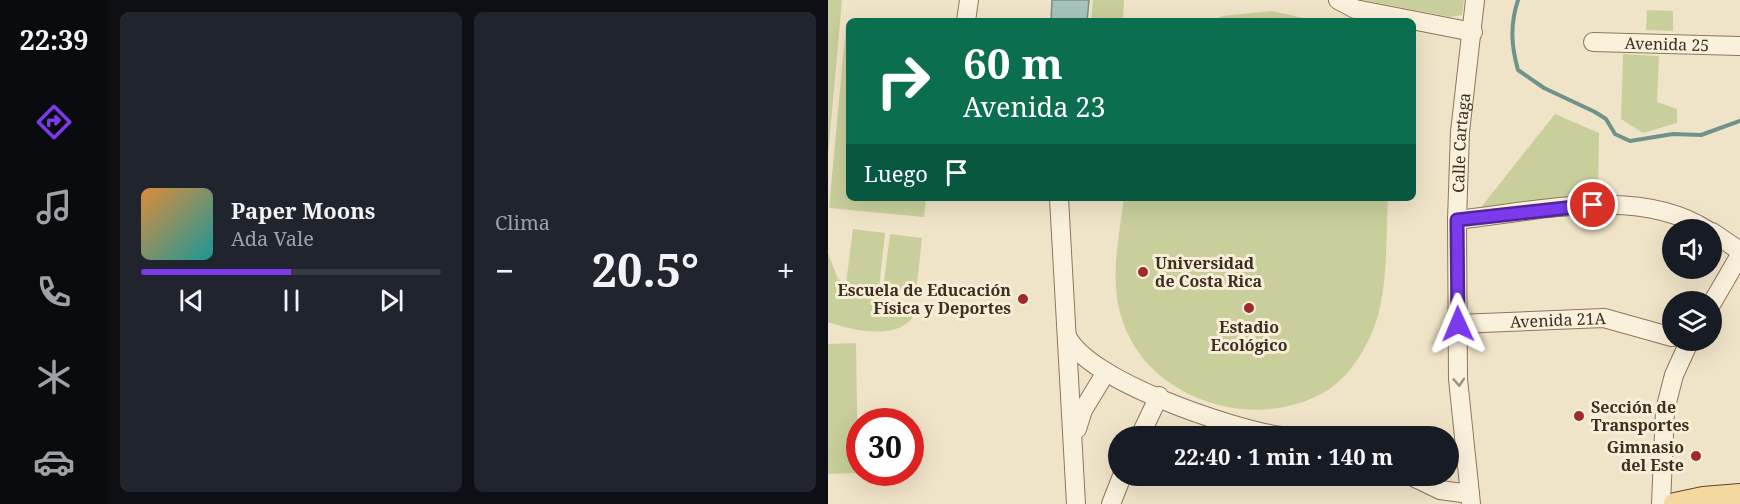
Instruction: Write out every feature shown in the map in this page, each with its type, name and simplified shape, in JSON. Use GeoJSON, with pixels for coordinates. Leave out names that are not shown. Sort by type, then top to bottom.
{"type":"FeatureCollection","features":[{"type":"Feature","properties":{"kind":"main road"},"geometry":{"type":"LineString","coordinates":[[1676,504],[1703,498],[1740,495]]}},
{"type":"Feature","properties":{"kind":"street"},"geometry":{"type":"LineString","coordinates":[[966,18],[969,0]]}},
{"type":"Feature","properties":{"kind":"street"},"geometry":{"type":"LineString","coordinates":[[1338,0],[1354,9],[1401,18]]}},
{"type":"Feature","properties":{"kind":"street","name":"Calle Cartaga"},"geometry":{"type":"LineString","coordinates":[[1471,499],[1458,379],[1457,220],[1460,132],[1475,0]]}},
{"type":"Feature","properties":{"kind":"street"},"geometry":{"type":"LineString","coordinates":[[1416,21],[1473,32]]}},
{"type":"Feature","properties":{"kind":"street","name":"Avenida 25"},"geometry":{"type":"LineString","coordinates":[[1593,42],[1740,46]]}},
{"type":"Feature","properties":{"kind":"street"},"geometry":{"type":"LineString","coordinates":[[1059,201],[1076,504]]}},
{"type":"Feature","properties":{"kind":"street"},"geometry":{"type":"LineString","coordinates":[[1457,220],[1593,205],[1641,206],[1690,219]]}},
{"type":"Feature","properties":{"kind":"street"},"geometry":{"type":"LineString","coordinates":[[1719,291],[1740,253],[1722,240]]}},
{"type":"Feature","properties":{"kind":"street","name":"Avenida 21A"},"geometry":{"type":"LineString","coordinates":[[1458,324],[1604,318],[1662,334]]}},
{"type":"Feature","properties":{"kind":"street"},"geometry":{"type":"LineString","coordinates":[[1067,336],[1077,352],[1106,372],[1215,419],[1242,426]]}},
{"type":"Feature","properties":{"kind":"street","name":"Avenida 21A"},"geometry":{"type":"LineString","coordinates":[[1674,351],[1674,375]]}},
{"type":"Feature","properties":{"kind":"street"},"geometry":{"type":"LineString","coordinates":[[1660,504],[1665,410],[1674,375],[1685,351]]}},
{"type":"Feature","properties":{"kind":"street"},"geometry":{"type":"LineString","coordinates":[[1073,442],[1083,410],[1106,372]]}},
{"type":"Feature","properties":{"kind":"street"},"geometry":{"type":"LineString","coordinates":[[1145,426],[1159,396]]}},
{"type":"Feature","properties":{"kind":"street"},"geometry":{"type":"LineString","coordinates":[[1112,504],[1118,486]]}},
{"type":"Feature","properties":{"kind":"street"},"geometry":{"type":"LineString","coordinates":[[1432,486],[1471,499]]}},
{"type":"Feature","properties":{"kind":"green space"},"geometry":{"type":"Polygon","coordinates":[[[828,0],[842,0],[828,156],[828,0]]]}},
{"type":"Feature","properties":{"kind":"green space"},"geometry":{"type":"Polygon","coordinates":[[[1093,0],[1124,0],[1123,18],[1091,18],[1093,0]]]}},
{"type":"Feature","properties":{"kind":"green space"},"geometry":{"type":"Polygon","coordinates":[[[1364,0],[1464,0],[1462,15],[1450,17],[1364,0]]]}},
{"type":"Feature","properties":{"kind":"green space"},"geometry":{"type":"Polygon","coordinates":[[[1647,10],[1673,11],[1673,31],[1646,30],[1647,10]]]}},
{"type":"Feature","properties":{"kind":"green space"},"geometry":{"type":"Polygon","coordinates":[[[1272,11],[1304,18],[1217,18],[1272,11]]]}},
{"type":"Feature","properties":{"kind":"green space"},"geometry":{"type":"Polygon","coordinates":[[[846,26],[846,201],[926,201],[924,217],[829,208],[846,26]]]}},
{"type":"Feature","properties":{"kind":"green space"},"geometry":{"type":"Polygon","coordinates":[[[1623,54],[1659,56],[1657,102],[1677,109],[1677,123],[1643,133],[1621,119],[1623,54]]]}},
{"type":"Feature","properties":{"kind":"green space"},"geometry":{"type":"Polygon","coordinates":[[[1555,114],[1599,133],[1598,198],[1478,211],[1555,114]]]}},
{"type":"Feature","properties":{"kind":"green space","name":"Estadio Ecológico"},"geometry":{"type":"Polygon","coordinates":[[[1124,201],[1388,201],[1383,292],[1374,329],[1358,359],[1335,385],[1295,405],[1267,409],[1238,409],[1210,403],[1184,392],[1161,376],[1141,356],[1121,316],[1116,283],[1117,249],[1124,201]]]}},
{"type":"Feature","properties":{"kind":"green space"},"geometry":{"type":"Polygon","coordinates":[[[853,229],[885,233],[879,289],[848,286],[886,294],[897,308],[909,310],[913,317],[896,329],[873,332],[828,322],[828,253],[838,279],[846,284],[853,229]]]}},
{"type":"Feature","properties":{"kind":"green space"},"geometry":{"type":"Polygon","coordinates":[[[890,234],[922,238],[916,293],[883,289],[890,234]]]}},
{"type":"Feature","properties":{"kind":"green space"},"geometry":{"type":"Polygon","coordinates":[[[856,343],[857,408],[846,408],[846,473],[828,474],[828,344],[856,343]]]}},
{"type":"Feature","properties":{"kind":"water"},"geometry":{"type":"Polygon","coordinates":[[[1052,0],[1089,0],[1087,18],[1051,18],[1052,0]]]}},
{"type":"Feature","properties":{"kind":"waterway"},"geometry":{"type":"LineString","coordinates":[[1518,0],[1512,35],[1518,70],[1544,88],[1606,119],[1615,134],[1630,141],[1673,134],[1701,135],[1740,121]]}},
{"type":"Feature","properties":{"kind":"place","name":"Universidad de Costa Rica"},"geometry":{"type":"Point","coordinates":[1143,272]}},
{"type":"Feature","properties":{"kind":"place","name":"Escuela de Educación Física y Deportes"},"geometry":{"type":"Point","coordinates":[1023,299]}},
{"type":"Feature","properties":{"kind":"place","name":"Estadio Ecológico"},"geometry":{"type":"Point","coordinates":[1249,308]}},
{"type":"Feature","properties":{"kind":"place","name":"Sección de Transportes"},"geometry":{"type":"Point","coordinates":[1579,416]}},
{"type":"Feature","properties":{"kind":"place","name":"Gimnasio del Este"},"geometry":{"type":"Point","coordinates":[1696,456]}},
{"type":"Feature","properties":{"kind":"route"},"geometry":{"type":"LineString","coordinates":[[1458,324],[1457,220],[1593,205]]}}]}
